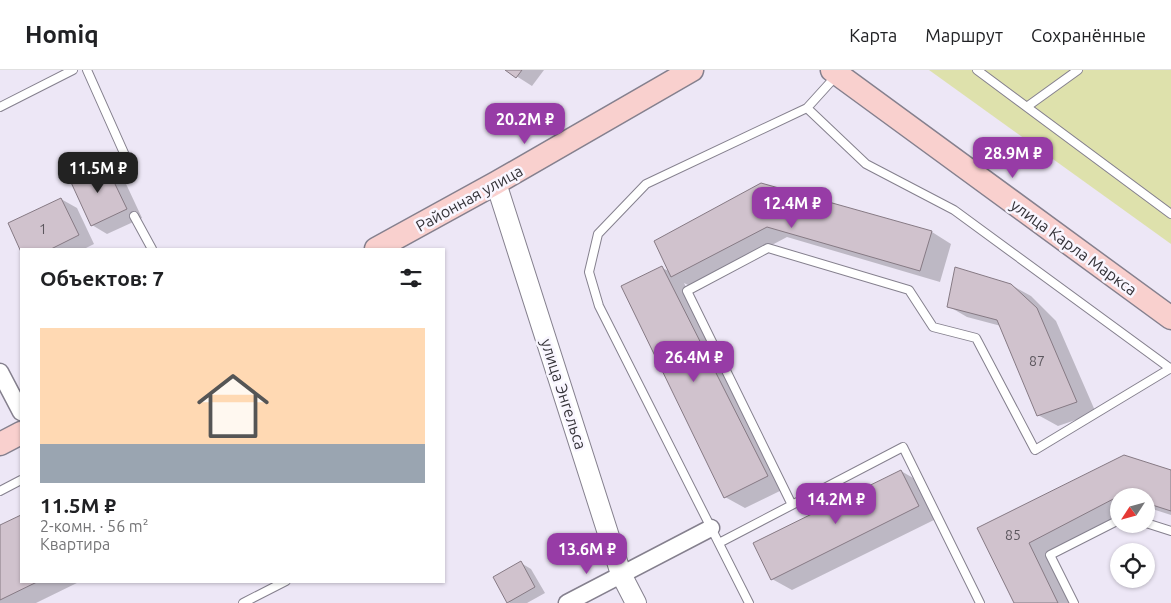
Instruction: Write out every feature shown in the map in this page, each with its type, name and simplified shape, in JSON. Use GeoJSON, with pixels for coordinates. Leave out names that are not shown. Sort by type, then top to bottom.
{"type":"FeatureCollection","features":[{"type":"Feature","properties":{"kind":"main road","name":"Районная улица"},"geometry":{"type":"LineString","coordinates":[[378,248],[496,183],[692,70]]}},
{"type":"Feature","properties":{"kind":"main road","name":"улица Карла Маркса"},"geometry":{"type":"LineString","coordinates":[[835,72],[1171,318]]}},
{"type":"Feature","properties":{"kind":"main road"},"geometry":{"type":"LineString","coordinates":[[0,444],[20,434]]}},
{"type":"Feature","properties":{"kind":"street","name":"улица Энгельса"},"geometry":{"type":"LineString","coordinates":[[496,183],[621,574],[636,603]]}},
{"type":"Feature","properties":{"kind":"street"},"geometry":{"type":"LineString","coordinates":[[0,372],[20,410]]}},
{"type":"Feature","properties":{"kind":"street"},"geometry":{"type":"LineString","coordinates":[[571,602],[711,528]]}},
{"type":"Feature","properties":{"kind":"lane"},"geometry":{"type":"LineString","coordinates":[[0,107],[73,70]]}},
{"type":"Feature","properties":{"kind":"lane"},"geometry":{"type":"LineString","coordinates":[[87,70],[128,162]]}},
{"type":"Feature","properties":{"kind":"lane"},"geometry":{"type":"LineString","coordinates":[[977,70],[1171,214]]}},
{"type":"Feature","properties":{"kind":"lane"},"geometry":{"type":"LineString","coordinates":[[1028,106],[1078,70]]}},
{"type":"Feature","properties":{"kind":"lane"},"geometry":{"type":"LineString","coordinates":[[749,603],[599,306],[589,272],[598,234],[646,184],[807,108],[835,72]]}},
{"type":"Feature","properties":{"kind":"lane"},"geometry":{"type":"LineString","coordinates":[[792,505],[687,291],[768,248],[909,290],[933,327],[976,338],[1035,450],[1171,369],[954,210],[866,164],[807,108]]}},
{"type":"Feature","properties":{"kind":"lane"},"geometry":{"type":"LineString","coordinates":[[134,216],[151,248]]}},
{"type":"Feature","properties":{"kind":"lane"},"geometry":{"type":"LineString","coordinates":[[719,543],[903,447],[980,603]]}},
{"type":"Feature","properties":{"kind":"lane"},"geometry":{"type":"LineString","coordinates":[[0,491],[20,481]]}},
{"type":"Feature","properties":{"kind":"lane"},"geometry":{"type":"LineString","coordinates":[[1074,603],[1050,555],[1110,525]]}},
{"type":"Feature","properties":{"kind":"lane"},"geometry":{"type":"LineString","coordinates":[[1155,526],[1171,531]]}},
{"type":"Feature","properties":{"kind":"lane"},"geometry":{"type":"LineString","coordinates":[[243,603],[282,583]]}},
{"type":"Feature","properties":{"kind":"green space"},"geometry":{"type":"Polygon","coordinates":[[[929,70],[1171,70],[1171,244],[929,70]]]}},
{"type":"Feature","properties":{"kind":"building"},"geometry":{"type":"Polygon","coordinates":[[[505,70],[522,70],[516,78],[505,70]]]}},
{"type":"Feature","properties":{"kind":"building"},"geometry":{"type":"Polygon","coordinates":[[[104,161],[127,209],[91,226],[69,178],[104,161]]]}},
{"type":"Feature","properties":{"kind":"building"},"geometry":{"type":"Polygon","coordinates":[[[761,183],[932,231],[920,271],[767,227],[671,277],[654,241],[761,183]]]}},
{"type":"Feature","properties":{"kind":"building"},"geometry":{"type":"Polygon","coordinates":[[[61,198],[79,235],[53,248],[20,248],[20,250],[8,223],[61,198]]]}},
{"type":"Feature","properties":{"kind":"building"},"geometry":{"type":"Polygon","coordinates":[[[662,266],[768,476],[724,498],[621,286],[662,266]]]}},
{"type":"Feature","properties":{"kind":"building"},"geometry":{"type":"Polygon","coordinates":[[[955,267],[1011,284],[1037,308],[1077,402],[1037,416],[997,320],[947,307],[955,267]]]}},
{"type":"Feature","properties":{"kind":"building"},"geometry":{"type":"Polygon","coordinates":[[[1124,455],[1171,470],[1171,511],[1155,506],[1155,488],[1110,488],[1110,501],[1029,543],[1058,603],[1014,603],[977,528],[1124,455]]]}},
{"type":"Feature","properties":{"kind":"building"},"geometry":{"type":"Polygon","coordinates":[[[901,470],[919,506],[771,580],[753,543],[901,470]]]}},
{"type":"Feature","properties":{"kind":"building"},"geometry":{"type":"Polygon","coordinates":[[[20,515],[20,583],[35,583],[0,600],[0,525],[20,515]]]}},
{"type":"Feature","properties":{"kind":"building"},"geometry":{"type":"Polygon","coordinates":[[[521,561],[535,587],[507,603],[493,577],[521,561]]]}}]}
